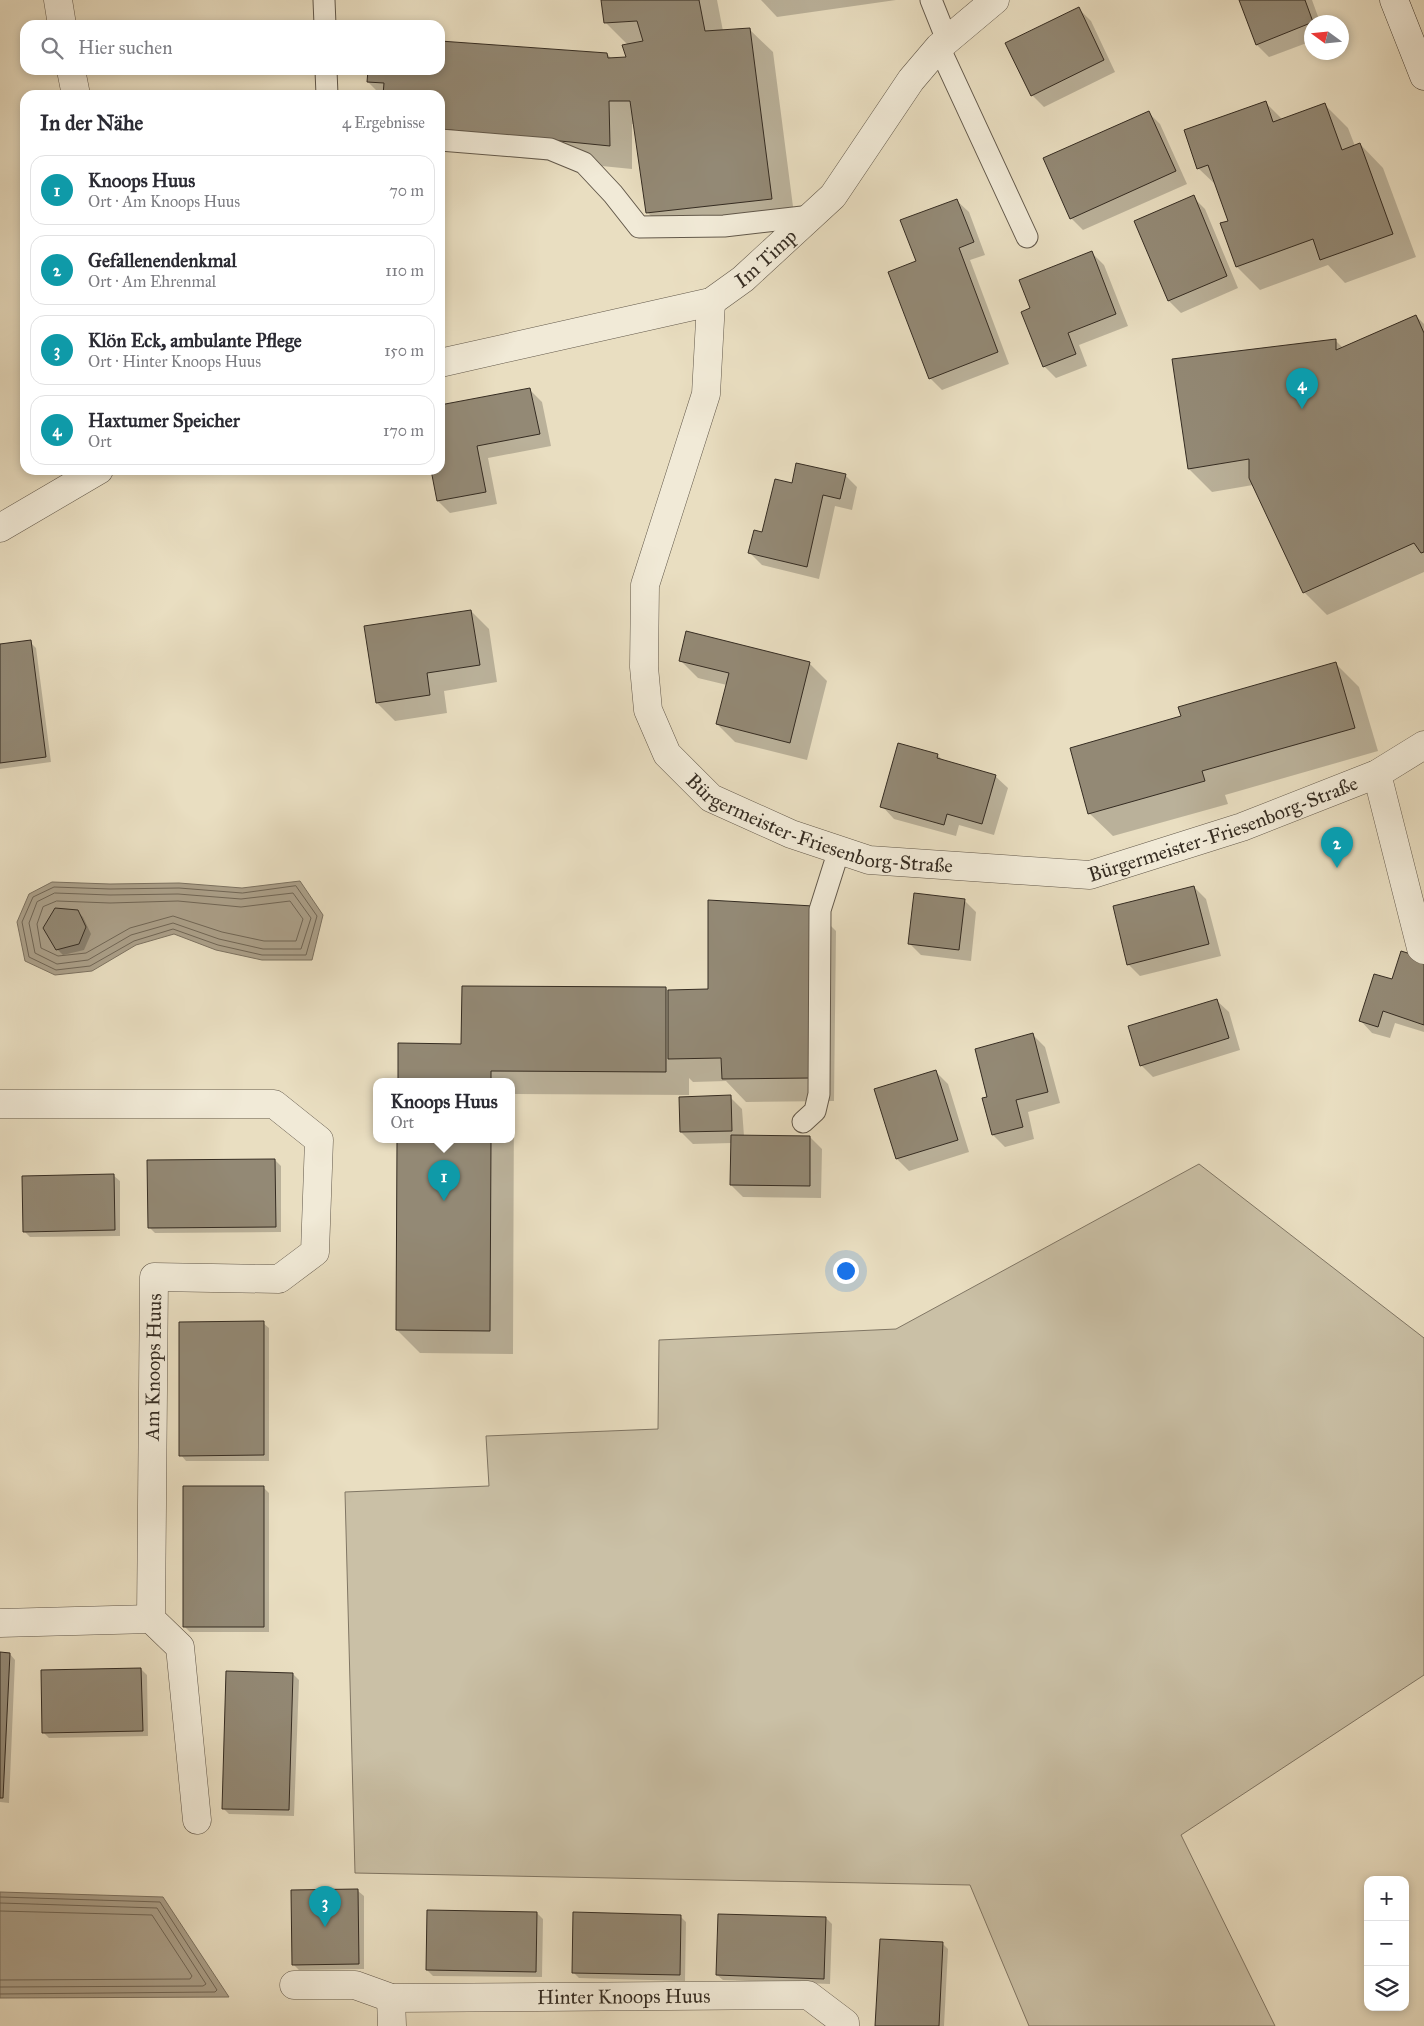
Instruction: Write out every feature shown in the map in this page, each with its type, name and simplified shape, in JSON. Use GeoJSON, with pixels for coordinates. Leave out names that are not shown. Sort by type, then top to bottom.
{"type":"FeatureCollection","features":[{"type":"Feature","properties":{"kind":"street"},"geometry":{"type":"LineString","coordinates":[[58,0],[61,20]]}},
{"type":"Feature","properties":{"kind":"street","name":"Im Timp"},"geometry":{"type":"LineString","coordinates":[[445,362],[711,302],[743,280],[833,196],[910,80],[943,43],[995,0]]}},
{"type":"Feature","properties":{"kind":"street"},"geometry":{"type":"LineString","coordinates":[[1394,0],[1424,76]]}},
{"type":"Feature","properties":{"kind":"street"},"geometry":{"type":"LineString","coordinates":[[72,75],[75,90]]}},
{"type":"Feature","properties":{"kind":"street","name":"Bürgermeister-Friesenborg-Straße"},"geometry":{"type":"LineString","coordinates":[[711,302],[706,394],[645,586],[644,667],[648,710],[667,754],[711,798],[791,834],[869,860],[1090,876],[1242,827],[1377,774],[1424,745]]}},
{"type":"Feature","properties":{"kind":"street"},"geometry":{"type":"LineString","coordinates":[[0,528],[90,475]]}},
{"type":"Feature","properties":{"kind":"street"},"geometry":{"type":"LineString","coordinates":[[1377,774],[1421,948],[1424,950]]}},
{"type":"Feature","properties":{"kind":"street","name":"Am Knoops Huus"},"geometry":{"type":"LineString","coordinates":[[0,1104],[274,1104],[319,1140],[315,1252],[279,1279],[154,1277],[151,1619]]}},
{"type":"Feature","properties":{"kind":"street"},"geometry":{"type":"LineString","coordinates":[[0,1623],[151,1619],[180,1647],[197,1820]]}},
{"type":"Feature","properties":{"kind":"street","name":"Hinter Knoops Huus"},"geometry":{"type":"LineString","coordinates":[[294,1985],[355,1985],[392,1998],[808,1996],[845,2023],[845,2026]]}},
{"type":"Feature","properties":{"kind":"street"},"geometry":{"type":"LineString","coordinates":[[392,1998],[392,2026]]}},
{"type":"Feature","properties":{"kind":"lane"},"geometry":{"type":"LineString","coordinates":[[324,0],[325,20]]}},
{"type":"Feature","properties":{"kind":"lane"},"geometry":{"type":"LineString","coordinates":[[931,0],[943,43],[1027,237]]}},
{"type":"Feature","properties":{"kind":"lane"},"geometry":{"type":"LineString","coordinates":[[326,75],[327,90]]}},
{"type":"Feature","properties":{"kind":"lane"},"geometry":{"type":"LineString","coordinates":[[445,140],[550,149],[584,163],[613,194],[638,228],[724,226],[811,216]]}},
{"type":"Feature","properties":{"kind":"lane"},"geometry":{"type":"LineString","coordinates":[[803,1122],[815,1111],[819,1094],[820,910],[839,850]]}},
{"type":"Feature","properties":{"kind":"shaded area"},"geometry":{"type":"Polygon","coordinates":[[[1199,1164],[1424,1338],[1424,1675],[1181,1835],[1275,2026],[1029,2026],[970,1885],[355,1873],[345,1492],[489,1486],[486,1436],[658,1429],[659,1340],[896,1329],[1199,1164]]]}},
{"type":"Feature","properties":{"kind":"water"},"geometry":{"type":"Polygon","coordinates":[[[300,881],[323,915],[312,960],[262,960],[216,950],[174,934],[136,945],[92,971],[55,975],[25,961],[17,922],[29,894],[52,882],[110,884],[179,883],[242,888],[300,881]]]}},
{"type":"Feature","properties":{"kind":"water"},"geometry":{"type":"Polygon","coordinates":[[[0,1892],[163,1897],[229,1997],[0,1998],[0,1892]]]}},
{"type":"Feature","properties":{"kind":"building"},"geometry":{"type":"Polygon","coordinates":[[[601,0],[699,0],[705,31],[750,28],[772,199],[646,213],[630,101],[609,101],[610,146],[445,130],[445,90],[383,90],[384,83],[367,82],[368,75],[445,75],[445,41],[607,53],[608,58],[626,57],[622,45],[643,41],[637,21],[604,23],[601,0]]]}},
{"type":"Feature","properties":{"kind":"building"},"geometry":{"type":"Polygon","coordinates":[[[1239,0],[1305,0],[1310,15],[1304,15],[1304,26],[1256,45],[1239,0]]]}},
{"type":"Feature","properties":{"kind":"building"},"geometry":{"type":"Polygon","coordinates":[[[1079,7],[1104,60],[1031,96],[1005,43],[1079,7]]]}},
{"type":"Feature","properties":{"kind":"building"},"geometry":{"type":"Polygon","coordinates":[[[1266,101],[1273,122],[1325,103],[1342,150],[1360,143],[1393,234],[1320,260],[1313,239],[1236,267],[1220,223],[1228,221],[1208,165],[1197,169],[1184,130],[1266,101]]]}},
{"type":"Feature","properties":{"kind":"building"},"geometry":{"type":"Polygon","coordinates":[[[1149,111],[1176,171],[1070,219],[1043,158],[1149,111]]]}},
{"type":"Feature","properties":{"kind":"building"},"geometry":{"type":"Polygon","coordinates":[[[1194,195],[1227,276],[1168,301],[1134,221],[1194,195]]]}},
{"type":"Feature","properties":{"kind":"building"},"geometry":{"type":"Polygon","coordinates":[[[957,199],[974,242],[959,248],[998,352],[929,379],[888,272],[916,261],[900,220],[957,199]]]}},
{"type":"Feature","properties":{"kind":"building"},"geometry":{"type":"Polygon","coordinates":[[[1092,251],[1116,314],[1068,333],[1076,354],[1043,367],[1021,312],[1030,308],[1019,280],[1092,251]]]}},
{"type":"Feature","properties":{"kind":"building"},"geometry":{"type":"Polygon","coordinates":[[[1416,315],[1424,333],[1424,552],[1421,553],[1414,543],[1303,593],[1249,478],[1249,459],[1188,469],[1172,359],[1336,339],[1336,350],[1416,315]]]}},
{"type":"Feature","properties":{"kind":"building"},"geometry":{"type":"Polygon","coordinates":[[[530,388],[540,434],[477,446],[486,492],[437,501],[432,475],[445,475],[445,404],[530,388]]]}},
{"type":"Feature","properties":{"kind":"building"},"geometry":{"type":"Polygon","coordinates":[[[796,463],[846,474],[840,499],[823,495],[807,567],[748,553],[754,530],[762,532],[775,479],[792,483],[796,463]]]}},
{"type":"Feature","properties":{"kind":"building"},"geometry":{"type":"Polygon","coordinates":[[[471,610],[480,665],[427,673],[430,695],[376,703],[364,626],[471,610]]]}},
{"type":"Feature","properties":{"kind":"building"},"geometry":{"type":"Polygon","coordinates":[[[686,631],[810,662],[790,743],[716,724],[729,673],[679,661],[686,631]]]}},
{"type":"Feature","properties":{"kind":"building"},"geometry":{"type":"Polygon","coordinates":[[[31,640],[46,757],[0,763],[0,644],[31,640]]]}},
{"type":"Feature","properties":{"kind":"building"},"geometry":{"type":"Polygon","coordinates":[[[1336,662],[1355,728],[1202,771],[1205,781],[1088,814],[1070,748],[1181,716],[1178,707],[1336,662]]]}},
{"type":"Feature","properties":{"kind":"building"},"geometry":{"type":"Polygon","coordinates":[[[898,743],[938,754],[937,758],[996,775],[982,824],[947,814],[944,825],[880,807],[898,743]]]}},
{"type":"Feature","properties":{"kind":"building"},"geometry":{"type":"Polygon","coordinates":[[[1194,886],[1209,944],[1127,965],[1113,906],[1194,886]]]}},
{"type":"Feature","properties":{"kind":"building"},"geometry":{"type":"Polygon","coordinates":[[[914,893],[965,899],[959,950],[908,944],[914,893]]]}},
{"type":"Feature","properties":{"kind":"building"},"geometry":{"type":"Polygon","coordinates":[[[708,900],[813,906],[811,1078],[722,1079],[721,1058],[668,1059],[668,990],[708,989],[708,900]]]}},
{"type":"Feature","properties":{"kind":"building"},"geometry":{"type":"Polygon","coordinates":[[[55,908],[78,910],[86,927],[79,944],[56,950],[43,928],[55,908]]]}},
{"type":"Feature","properties":{"kind":"building"},"geometry":{"type":"Polygon","coordinates":[[[1401,951],[1424,958],[1424,1025],[1383,1011],[1378,1027],[1359,1021],[1374,974],[1392,979],[1401,951]]]}},
{"type":"Feature","properties":{"kind":"building"},"geometry":{"type":"Polygon","coordinates":[[[462,986],[666,987],[666,1072],[491,1071],[491,1078],[398,1078],[398,1043],[461,1044],[462,986]]]}},
{"type":"Feature","properties":{"kind":"building"},"geometry":{"type":"Polygon","coordinates":[[[1217,999],[1229,1038],[1140,1066],[1128,1026],[1217,999]]]}},
{"type":"Feature","properties":{"kind":"building"},"geometry":{"type":"Polygon","coordinates":[[[1033,1033],[1048,1092],[1016,1100],[1023,1127],[992,1135],[982,1098],[987,1097],[975,1049],[1033,1033]]]}},
{"type":"Feature","properties":{"kind":"building"},"geometry":{"type":"Polygon","coordinates":[[[936,1070],[958,1140],[896,1159],[874,1089],[936,1070]]]}},
{"type":"Feature","properties":{"kind":"building"},"geometry":{"type":"Polygon","coordinates":[[[731,1095],[732,1131],[680,1132],[679,1097],[731,1095]]]}},
{"type":"Feature","properties":{"kind":"building"},"geometry":{"type":"Polygon","coordinates":[[[731,1135],[810,1136],[810,1186],[730,1185],[731,1135]]]}},
{"type":"Feature","properties":{"kind":"building"},"geometry":{"type":"Polygon","coordinates":[[[397,1143],[491,1143],[490,1331],[396,1330],[397,1143]]]}},
{"type":"Feature","properties":{"kind":"building"},"geometry":{"type":"Polygon","coordinates":[[[275,1159],[276,1227],[148,1228],[147,1160],[275,1159]]]}},
{"type":"Feature","properties":{"kind":"building"},"geometry":{"type":"Polygon","coordinates":[[[114,1174],[115,1230],[23,1232],[22,1176],[114,1174]]]}},
{"type":"Feature","properties":{"kind":"building"},"geometry":{"type":"Polygon","coordinates":[[[264,1321],[264,1455],[179,1456],[179,1322],[264,1321]]]}},
{"type":"Feature","properties":{"kind":"building"},"geometry":{"type":"Polygon","coordinates":[[[183,1486],[264,1486],[264,1627],[183,1627],[183,1486]]]}},
{"type":"Feature","properties":{"kind":"building"},"geometry":{"type":"Polygon","coordinates":[[[0,1652],[10,1653],[3,1798],[0,1798],[0,1652]]]}},
{"type":"Feature","properties":{"kind":"building"},"geometry":{"type":"Polygon","coordinates":[[[141,1668],[143,1731],[42,1733],[41,1670],[141,1668]]]}},
{"type":"Feature","properties":{"kind":"building"},"geometry":{"type":"Polygon","coordinates":[[[226,1671],[293,1673],[289,1810],[222,1809],[226,1671]]]}},
{"type":"Feature","properties":{"kind":"building"},"geometry":{"type":"Polygon","coordinates":[[[358,1889],[359,1964],[292,1965],[291,1890],[358,1889]]]}},
{"type":"Feature","properties":{"kind":"building"},"geometry":{"type":"Polygon","coordinates":[[[427,1910],[537,1912],[536,1972],[426,1970],[427,1910]]]}},
{"type":"Feature","properties":{"kind":"building"},"geometry":{"type":"Polygon","coordinates":[[[573,1912],[681,1915],[680,1975],[572,1973],[573,1912]]]}},
{"type":"Feature","properties":{"kind":"building"},"geometry":{"type":"Polygon","coordinates":[[[718,1914],[826,1917],[824,1979],[716,1975],[718,1914]]]}},
{"type":"Feature","properties":{"kind":"building"},"geometry":{"type":"Polygon","coordinates":[[[880,1939],[943,1942],[939,2026],[875,2026],[880,1939]]]}},
{"type":"Feature","properties":{"kind":"place","name":"Haxtumer Speicher"},"geometry":{"type":"Point","coordinates":[1302,409]}},
{"type":"Feature","properties":{"kind":"place","name":"Gefallenendenkmal"},"geometry":{"type":"Point","coordinates":[1337,868]}},
{"type":"Feature","properties":{"kind":"place","name":"Knoops Huus"},"geometry":{"type":"Point","coordinates":[444,1201]}},
{"type":"Feature","properties":{"kind":"place","name":"Klön Eck, ambulante Pflege"},"geometry":{"type":"Point","coordinates":[325,1927]}}]}
